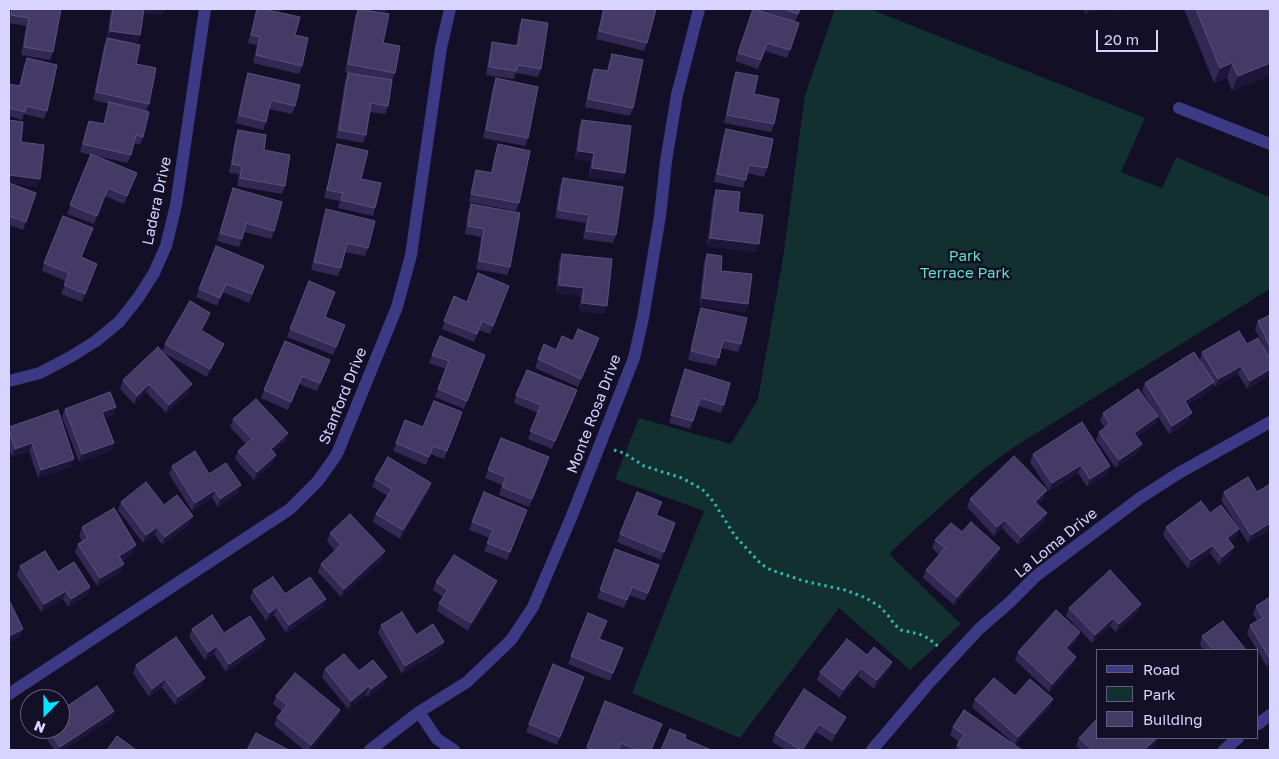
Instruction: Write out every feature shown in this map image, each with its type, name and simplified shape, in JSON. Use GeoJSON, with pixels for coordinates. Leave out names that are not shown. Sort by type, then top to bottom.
{"type":"FeatureCollection","features":[{"type":"Feature","properties":{"kind":"street","name":"Ladera Drive"},"geometry":{"type":"LineString","coordinates":[[9,381],[40,373],[96,341],[119,322],[138,298],[154,273],[166,246],[176,205],[205,9]]}},
{"type":"Feature","properties":{"kind":"street","name":"Stanford Drive"},"geometry":{"type":"LineString","coordinates":[[9,694],[290,509],[318,481],[337,454],[396,307],[411,255],[441,48],[450,9]]}},
{"type":"Feature","properties":{"kind":"street","name":"Monte Rosa Drive"},"geometry":{"type":"LineString","coordinates":[[370,750],[419,712],[467,682],[511,640],[533,607],[572,518],[634,358],[644,318],[677,95],[699,9]]}},
{"type":"Feature","properties":{"kind":"street"},"geometry":{"type":"LineString","coordinates":[[1179,108],[1270,144]]}},
{"type":"Feature","properties":{"kind":"street","name":"La Loma Drive"},"geometry":{"type":"LineString","coordinates":[[872,750],[928,684],[979,629],[1036,576],[1140,498],[1270,422]]}},
{"type":"Feature","properties":{"kind":"street"},"geometry":{"type":"LineString","coordinates":[[419,712],[437,740],[454,750]]}},
{"type":"Feature","properties":{"kind":"street"},"geometry":{"type":"LineString","coordinates":[[1259,723],[1270,715]]}},
{"type":"Feature","properties":{"kind":"street"},"geometry":{"type":"LineString","coordinates":[[1224,750],[1237,739]]}},
{"type":"Feature","properties":{"kind":"path"},"geometry":{"type":"LineString","coordinates":[[600,445],[624,453],[644,466],[682,478],[702,489],[713,501],[735,536],[761,564],[771,570],[804,581],[845,590],[866,598],[879,606],[901,630],[928,638],[952,658]]}},
{"type":"Feature","properties":{"kind":"green space","name":"Park Terrace Park"},"geometry":{"type":"Polygon","coordinates":[[[835,9],[870,9],[1145,118],[1121,172],[1162,188],[1176,157],[1269,197],[1270,192],[1270,289],[1014,447],[980,472],[889,554],[961,624],[910,670],[839,608],[740,738],[632,693],[704,511],[615,479],[639,418],[731,444],[758,399],[783,258],[805,95],[835,9]]]}},
{"type":"Feature","properties":{"kind":"building"},"geometry":{"type":"Polygon","coordinates":[[[12,9],[61,9],[53,52],[24,47],[29,18],[11,15],[12,9]]]}},
{"type":"Feature","properties":{"kind":"building"},"geometry":{"type":"Polygon","coordinates":[[[113,9],[144,9],[140,35],[110,31],[113,9]]]}},
{"type":"Feature","properties":{"kind":"building"},"geometry":{"type":"Polygon","coordinates":[[[257,9],[300,17],[295,35],[308,38],[302,66],[256,55],[260,37],[251,35],[257,9]]]}},
{"type":"Feature","properties":{"kind":"building"},"geometry":{"type":"Polygon","coordinates":[[[358,9],[389,14],[383,43],[400,46],[395,73],[348,64],[358,9]]]}},
{"type":"Feature","properties":{"kind":"building"},"geometry":{"type":"Polygon","coordinates":[[[604,9],[656,9],[647,43],[599,31],[604,9]]]}},
{"type":"Feature","properties":{"kind":"building"},"geometry":{"type":"Polygon","coordinates":[[[753,9],[799,23],[790,50],[767,43],[761,60],[738,53],[753,9]]]}},
{"type":"Feature","properties":{"kind":"building"},"geometry":{"type":"Polygon","coordinates":[[[784,9],[800,9],[798,14],[784,9]]]}},
{"type":"Feature","properties":{"kind":"building"},"geometry":{"type":"Polygon","coordinates":[[[1196,9],[1270,9],[1270,63],[1238,76],[1232,63],[1220,68],[1196,9]]]}},
{"type":"Feature","properties":{"kind":"building"},"geometry":{"type":"Polygon","coordinates":[[[522,19],[548,23],[541,69],[518,65],[516,71],[489,67],[492,42],[518,46],[522,19]]]}},
{"type":"Feature","properties":{"kind":"building"},"geometry":{"type":"Polygon","coordinates":[[[107,38],[140,45],[136,64],[156,68],[149,104],[96,92],[107,38]]]}},
{"type":"Feature","properties":{"kind":"building"},"geometry":{"type":"Polygon","coordinates":[[[612,54],[643,60],[633,108],[588,99],[594,69],[608,71],[612,54]]]}},
{"type":"Feature","properties":{"kind":"building"},"geometry":{"type":"Polygon","coordinates":[[[27,58],[57,65],[47,111],[26,106],[25,112],[9,108],[9,84],[20,86],[27,58]]]}},
{"type":"Feature","properties":{"kind":"building"},"geometry":{"type":"Polygon","coordinates":[[[736,72],[758,76],[754,94],[779,99],[774,124],[727,115],[736,72]]]}},
{"type":"Feature","properties":{"kind":"building"},"geometry":{"type":"Polygon","coordinates":[[[248,73],[300,85],[295,106],[271,100],[266,122],[239,115],[248,73]]]}},
{"type":"Feature","properties":{"kind":"building"},"geometry":{"type":"Polygon","coordinates":[[[348,73],[392,80],[388,106],[371,103],[366,135],[339,130],[348,73]]]}},
{"type":"Feature","properties":{"kind":"building"},"geometry":{"type":"Polygon","coordinates":[[[496,78],[538,87],[528,138],[486,130],[496,78]]]}},
{"type":"Feature","properties":{"kind":"building"},"geometry":{"type":"Polygon","coordinates":[[[109,102],[149,112],[143,137],[136,135],[131,155],[83,144],[89,121],[104,124],[109,102]]]}},
{"type":"Feature","properties":{"kind":"building"},"geometry":{"type":"Polygon","coordinates":[[[9,120],[23,122],[21,142],[44,145],[40,179],[9,175],[9,120]]]}},
{"type":"Feature","properties":{"kind":"building"},"geometry":{"type":"Polygon","coordinates":[[[582,120],[631,126],[625,173],[592,168],[594,153],[578,151],[582,120]]]}},
{"type":"Feature","properties":{"kind":"building"},"geometry":{"type":"Polygon","coordinates":[[[726,129],[773,139],[767,168],[749,165],[746,180],[717,174],[726,129]]]}},
{"type":"Feature","properties":{"kind":"building"},"geometry":{"type":"Polygon","coordinates":[[[238,130],[266,135],[264,150],[290,155],[285,186],[240,178],[242,166],[232,164],[238,130]]]}},
{"type":"Feature","properties":{"kind":"building"},"geometry":{"type":"Polygon","coordinates":[[[337,144],[368,151],[361,179],[381,183],[375,208],[341,200],[343,193],[327,190],[337,144]]]}},
{"type":"Feature","properties":{"kind":"building"},"geometry":{"type":"Polygon","coordinates":[[[498,144],[530,151],[519,203],[471,194],[476,170],[492,173],[498,144]]]}},
{"type":"Feature","properties":{"kind":"building"},"geometry":{"type":"Polygon","coordinates":[[[91,154],[137,173],[127,196],[108,188],[97,216],[70,205],[91,154]]]}},
{"type":"Feature","properties":{"kind":"building"},"geometry":{"type":"Polygon","coordinates":[[[563,178],[623,187],[616,235],[586,231],[589,215],[558,210],[563,178]]]}},
{"type":"Feature","properties":{"kind":"building"},"geometry":{"type":"Polygon","coordinates":[[[9,183],[36,193],[26,222],[9,216],[9,183]]]}},
{"type":"Feature","properties":{"kind":"building"},"geometry":{"type":"Polygon","coordinates":[[[233,188],[282,202],[274,231],[246,223],[242,239],[220,233],[233,188]]]}},
{"type":"Feature","properties":{"kind":"building"},"geometry":{"type":"Polygon","coordinates":[[[716,190],[740,192],[738,212],[763,215],[759,244],[710,238],[716,190]]]}},
{"type":"Feature","properties":{"kind":"building"},"geometry":{"type":"Polygon","coordinates":[[[471,204],[520,213],[510,267],[479,261],[484,229],[468,226],[471,204]]]}},
{"type":"Feature","properties":{"kind":"building"},"geometry":{"type":"Polygon","coordinates":[[[326,209],[375,221],[368,248],[347,243],[341,268],[314,262],[326,209]]]}},
{"type":"Feature","properties":{"kind":"building"},"geometry":{"type":"Polygon","coordinates":[[[63,216],[93,228],[81,257],[97,264],[85,294],[64,285],[69,273],[44,263],[63,216]]]}},
{"type":"Feature","properties":{"kind":"building"},"geometry":{"type":"Polygon","coordinates":[[[216,246],[264,266],[252,294],[226,284],[220,298],[199,289],[216,246]]]}},
{"type":"Feature","properties":{"kind":"building"},"geometry":{"type":"Polygon","coordinates":[[[562,254],[612,259],[607,306],[582,303],[584,288],[559,285],[562,254]]]}},
{"type":"Feature","properties":{"kind":"building"},"geometry":{"type":"Polygon","coordinates":[[[707,254],[722,256],[721,271],[752,274],[748,304],[702,298],[707,254]]]}},
{"type":"Feature","properties":{"kind":"building"},"geometry":{"type":"Polygon","coordinates":[[[478,273],[509,286],[493,326],[482,321],[477,334],[444,321],[454,296],[467,302],[478,273]]]}},
{"type":"Feature","properties":{"kind":"building"},"geometry":{"type":"Polygon","coordinates":[[[309,281],[335,292],[325,317],[345,325],[336,347],[290,329],[309,281]]]}},
{"type":"Feature","properties":{"kind":"building"},"geometry":{"type":"Polygon","coordinates":[[[190,301],[210,313],[201,330],[224,344],[210,369],[165,344],[190,301]]]}},
{"type":"Feature","properties":{"kind":"building"},"geometry":{"type":"Polygon","coordinates":[[[701,308],[747,318],[741,344],[723,340],[719,358],[691,351],[701,308]]]}},
{"type":"Feature","properties":{"kind":"building"},"geometry":{"type":"Polygon","coordinates":[[[1270,315],[1270,347],[1258,321],[1270,315]]]}},
{"type":"Feature","properties":{"kind":"building"},"geometry":{"type":"Polygon","coordinates":[[[578,329],[599,338],[581,379],[538,359],[544,344],[556,350],[562,336],[573,341],[578,329]]]}},
{"type":"Feature","properties":{"kind":"building"},"geometry":{"type":"Polygon","coordinates":[[[1239,331],[1247,344],[1258,338],[1270,359],[1270,369],[1250,381],[1241,366],[1218,379],[1202,352],[1239,331]]]}},
{"type":"Feature","properties":{"kind":"building"},"geometry":{"type":"Polygon","coordinates":[[[440,336],[485,355],[467,401],[438,389],[449,361],[432,355],[440,336]]]}},
{"type":"Feature","properties":{"kind":"building"},"geometry":{"type":"Polygon","coordinates":[[[285,341],[330,360],[320,383],[302,376],[291,402],[264,390],[285,341]]]}},
{"type":"Feature","properties":{"kind":"building"},"geometry":{"type":"Polygon","coordinates":[[[158,347],[192,384],[169,405],[149,384],[137,396],[123,380],[158,347]]]}},
{"type":"Feature","properties":{"kind":"building"},"geometry":{"type":"Polygon","coordinates":[[[1194,352],[1214,382],[1185,401],[1192,413],[1172,426],[1145,383],[1194,352]]]}},
{"type":"Feature","properties":{"kind":"building"},"geometry":{"type":"Polygon","coordinates":[[[685,369],[730,383],[724,405],[700,398],[693,421],[671,415],[685,369]]]}},
{"type":"Feature","properties":{"kind":"building"},"geometry":{"type":"Polygon","coordinates":[[[527,370],[577,390],[555,441],[530,431],[541,405],[516,395],[527,370]]]}},
{"type":"Feature","properties":{"kind":"building"},"geometry":{"type":"Polygon","coordinates":[[[1138,389],[1158,416],[1134,433],[1142,444],[1119,460],[1099,432],[1110,424],[1103,413],[1138,389]]]}},
{"type":"Feature","properties":{"kind":"building"},"geometry":{"type":"Polygon","coordinates":[[[110,392],[116,407],[102,412],[114,443],[82,454],[65,409],[110,392]]]}},
{"type":"Feature","properties":{"kind":"building"},"geometry":{"type":"Polygon","coordinates":[[[256,399],[288,433],[271,449],[276,455],[257,472],[238,451],[252,439],[233,419],[256,399]]]}},
{"type":"Feature","properties":{"kind":"building"},"geometry":{"type":"Polygon","coordinates":[[[434,401],[462,412],[447,451],[433,446],[429,457],[396,443],[405,420],[423,427],[434,401]]]}},
{"type":"Feature","properties":{"kind":"building"},"geometry":{"type":"Polygon","coordinates":[[[58,410],[74,459],[41,470],[32,443],[15,449],[9,427],[58,410]]]}},
{"type":"Feature","properties":{"kind":"building"},"geometry":{"type":"Polygon","coordinates":[[[1082,422],[1110,466],[1090,479],[1081,465],[1052,483],[1033,454],[1082,422]]]}},
{"type":"Feature","properties":{"kind":"building"},"geometry":{"type":"Polygon","coordinates":[[[501,438],[549,457],[532,499],[502,487],[506,477],[488,470],[501,438]]]}},
{"type":"Feature","properties":{"kind":"building"},"geometry":{"type":"Polygon","coordinates":[[[195,451],[209,474],[226,463],[241,485],[220,499],[215,490],[195,503],[172,466],[195,451]]]}},
{"type":"Feature","properties":{"kind":"building"},"geometry":{"type":"Polygon","coordinates":[[[1014,456],[1047,490],[1035,502],[1047,513],[1021,537],[1005,520],[997,527],[970,499],[1014,456]]]}},
{"type":"Feature","properties":{"kind":"building"},"geometry":{"type":"Polygon","coordinates":[[[388,457],[431,483],[403,530],[376,514],[392,489],[375,479],[388,457]]]}},
{"type":"Feature","properties":{"kind":"building"},"geometry":{"type":"Polygon","coordinates":[[[1248,477],[1257,492],[1270,484],[1270,523],[1251,535],[1224,492],[1248,477]]]}},
{"type":"Feature","properties":{"kind":"building"},"geometry":{"type":"Polygon","coordinates":[[[146,482],[164,505],[177,495],[193,516],[165,537],[157,527],[146,535],[121,502],[146,482]]]}},
{"type":"Feature","properties":{"kind":"building"},"geometry":{"type":"Polygon","coordinates":[[[484,492],[527,510],[510,552],[487,543],[493,530],[472,522],[484,492]]]}},
{"type":"Feature","properties":{"kind":"building"},"geometry":{"type":"Polygon","coordinates":[[[637,492],[662,502],[656,515],[675,523],[664,552],[620,534],[637,492]]]}},
{"type":"Feature","properties":{"kind":"building"},"geometry":{"type":"Polygon","coordinates":[[[1201,501],[1210,513],[1221,505],[1239,529],[1227,538],[1234,547],[1222,557],[1213,545],[1191,560],[1166,527],[1201,501]]]}},
{"type":"Feature","properties":{"kind":"building"},"geometry":{"type":"Polygon","coordinates":[[[114,508],[136,545],[119,556],[124,564],[100,578],[78,544],[88,538],[82,527],[114,508]]]}},
{"type":"Feature","properties":{"kind":"building"},"geometry":{"type":"Polygon","coordinates":[[[350,514],[385,551],[344,589],[321,564],[341,545],[330,533],[350,514]]]}},
{"type":"Feature","properties":{"kind":"building"},"geometry":{"type":"Polygon","coordinates":[[[971,522],[1000,548],[957,597],[926,570],[945,548],[935,540],[951,523],[962,532],[971,522]]]}},
{"type":"Feature","properties":{"kind":"building"},"geometry":{"type":"Polygon","coordinates":[[[615,549],[659,565],[648,593],[632,587],[627,600],[600,590],[615,549]]]}},
{"type":"Feature","properties":{"kind":"building"},"geometry":{"type":"Polygon","coordinates":[[[45,551],[58,572],[74,562],[90,587],[71,599],[66,591],[44,604],[20,566],[45,551]]]}},
{"type":"Feature","properties":{"kind":"building"},"geometry":{"type":"Polygon","coordinates":[[[454,555],[497,581],[471,623],[439,603],[448,590],[436,582],[454,555]]]}},
{"type":"Feature","properties":{"kind":"building"},"geometry":{"type":"Polygon","coordinates":[[[1110,570],[1141,604],[1119,624],[1113,618],[1095,635],[1069,608],[1110,570]]]}},
{"type":"Feature","properties":{"kind":"building"},"geometry":{"type":"Polygon","coordinates":[[[273,577],[285,594],[310,577],[326,599],[289,625],[277,607],[269,613],[253,590],[273,577]]]}},
{"type":"Feature","properties":{"kind":"building"},"geometry":{"type":"Polygon","coordinates":[[[1270,597],[1270,659],[1250,625],[1263,618],[1256,606],[1270,597]]]}},
{"type":"Feature","properties":{"kind":"building"},"geometry":{"type":"Polygon","coordinates":[[[9,600],[23,629],[9,636],[9,600]]]}},
{"type":"Feature","properties":{"kind":"building"},"geometry":{"type":"Polygon","coordinates":[[[1056,610],[1080,632],[1066,648],[1076,657],[1052,684],[1018,652],[1056,610]]]}},
{"type":"Feature","properties":{"kind":"building"},"geometry":{"type":"Polygon","coordinates":[[[402,612],[416,635],[433,624],[444,642],[405,666],[381,625],[402,612]]]}},
{"type":"Feature","properties":{"kind":"building"},"geometry":{"type":"Polygon","coordinates":[[[588,613],[607,621],[599,639],[623,648],[613,673],[571,656],[588,613]]]}},
{"type":"Feature","properties":{"kind":"building"},"geometry":{"type":"Polygon","coordinates":[[[212,615],[224,633],[250,616],[265,639],[229,664],[217,646],[208,652],[192,629],[212,615]]]}},
{"type":"Feature","properties":{"kind":"building"},"geometry":{"type":"Polygon","coordinates":[[[1223,621],[1245,649],[1212,649],[1202,636],[1223,621]]]}},
{"type":"Feature","properties":{"kind":"building"},"geometry":{"type":"Polygon","coordinates":[[[176,637],[205,678],[178,697],[165,679],[152,689],[136,665],[176,637]]]}},
{"type":"Feature","properties":{"kind":"building"},"geometry":{"type":"Polygon","coordinates":[[[847,639],[867,655],[874,647],[892,662],[877,680],[861,668],[843,690],[820,672],[847,639]]]}},
{"type":"Feature","properties":{"kind":"building"},"geometry":{"type":"Polygon","coordinates":[[[344,654],[359,671],[373,660],[387,677],[371,689],[369,686],[351,701],[325,669],[344,654]]]}},
{"type":"Feature","properties":{"kind":"building"},"geometry":{"type":"Polygon","coordinates":[[[553,664],[584,677],[560,737],[529,724],[553,664]]]}},
{"type":"Feature","properties":{"kind":"building"},"geometry":{"type":"Polygon","coordinates":[[[295,673],[340,710],[311,745],[277,717],[287,705],[276,696],[295,673]]]}},
{"type":"Feature","properties":{"kind":"building"},"geometry":{"type":"Polygon","coordinates":[[[994,678],[1015,696],[1030,679],[1053,699],[1018,737],[975,699],[994,678]]]}},
{"type":"Feature","properties":{"kind":"building"},"geometry":{"type":"Polygon","coordinates":[[[97,686],[114,711],[60,747],[55,739],[70,739],[70,704],[97,686]]]}},
{"type":"Feature","properties":{"kind":"building"},"geometry":{"type":"Polygon","coordinates":[[[804,689],[846,717],[835,734],[819,724],[801,750],[775,734],[804,689]]]}},
{"type":"Feature","properties":{"kind":"building"},"geometry":{"type":"Polygon","coordinates":[[[605,701],[662,724],[651,750],[638,750],[621,743],[618,750],[595,750],[587,747],[605,701]]]}},
{"type":"Feature","properties":{"kind":"building"},"geometry":{"type":"Polygon","coordinates":[[[964,710],[1022,750],[965,750],[957,745],[964,735],[953,727],[964,710]]]}},
{"type":"Feature","properties":{"kind":"building"},"geometry":{"type":"Polygon","coordinates":[[[1096,720],[1096,739],[1156,739],[1144,750],[1092,750],[1079,738],[1096,720]]]}},
{"type":"Feature","properties":{"kind":"building"},"geometry":{"type":"Polygon","coordinates":[[[670,729],[686,735],[685,739],[709,750],[661,750],[670,729]]]}},
{"type":"Feature","properties":{"kind":"building"},"geometry":{"type":"Polygon","coordinates":[[[256,733],[289,750],[247,750],[256,733]]]}},
{"type":"Feature","properties":{"kind":"building"},"geometry":{"type":"Polygon","coordinates":[[[117,736],[136,750],[107,750],[117,736]]]}}]}
